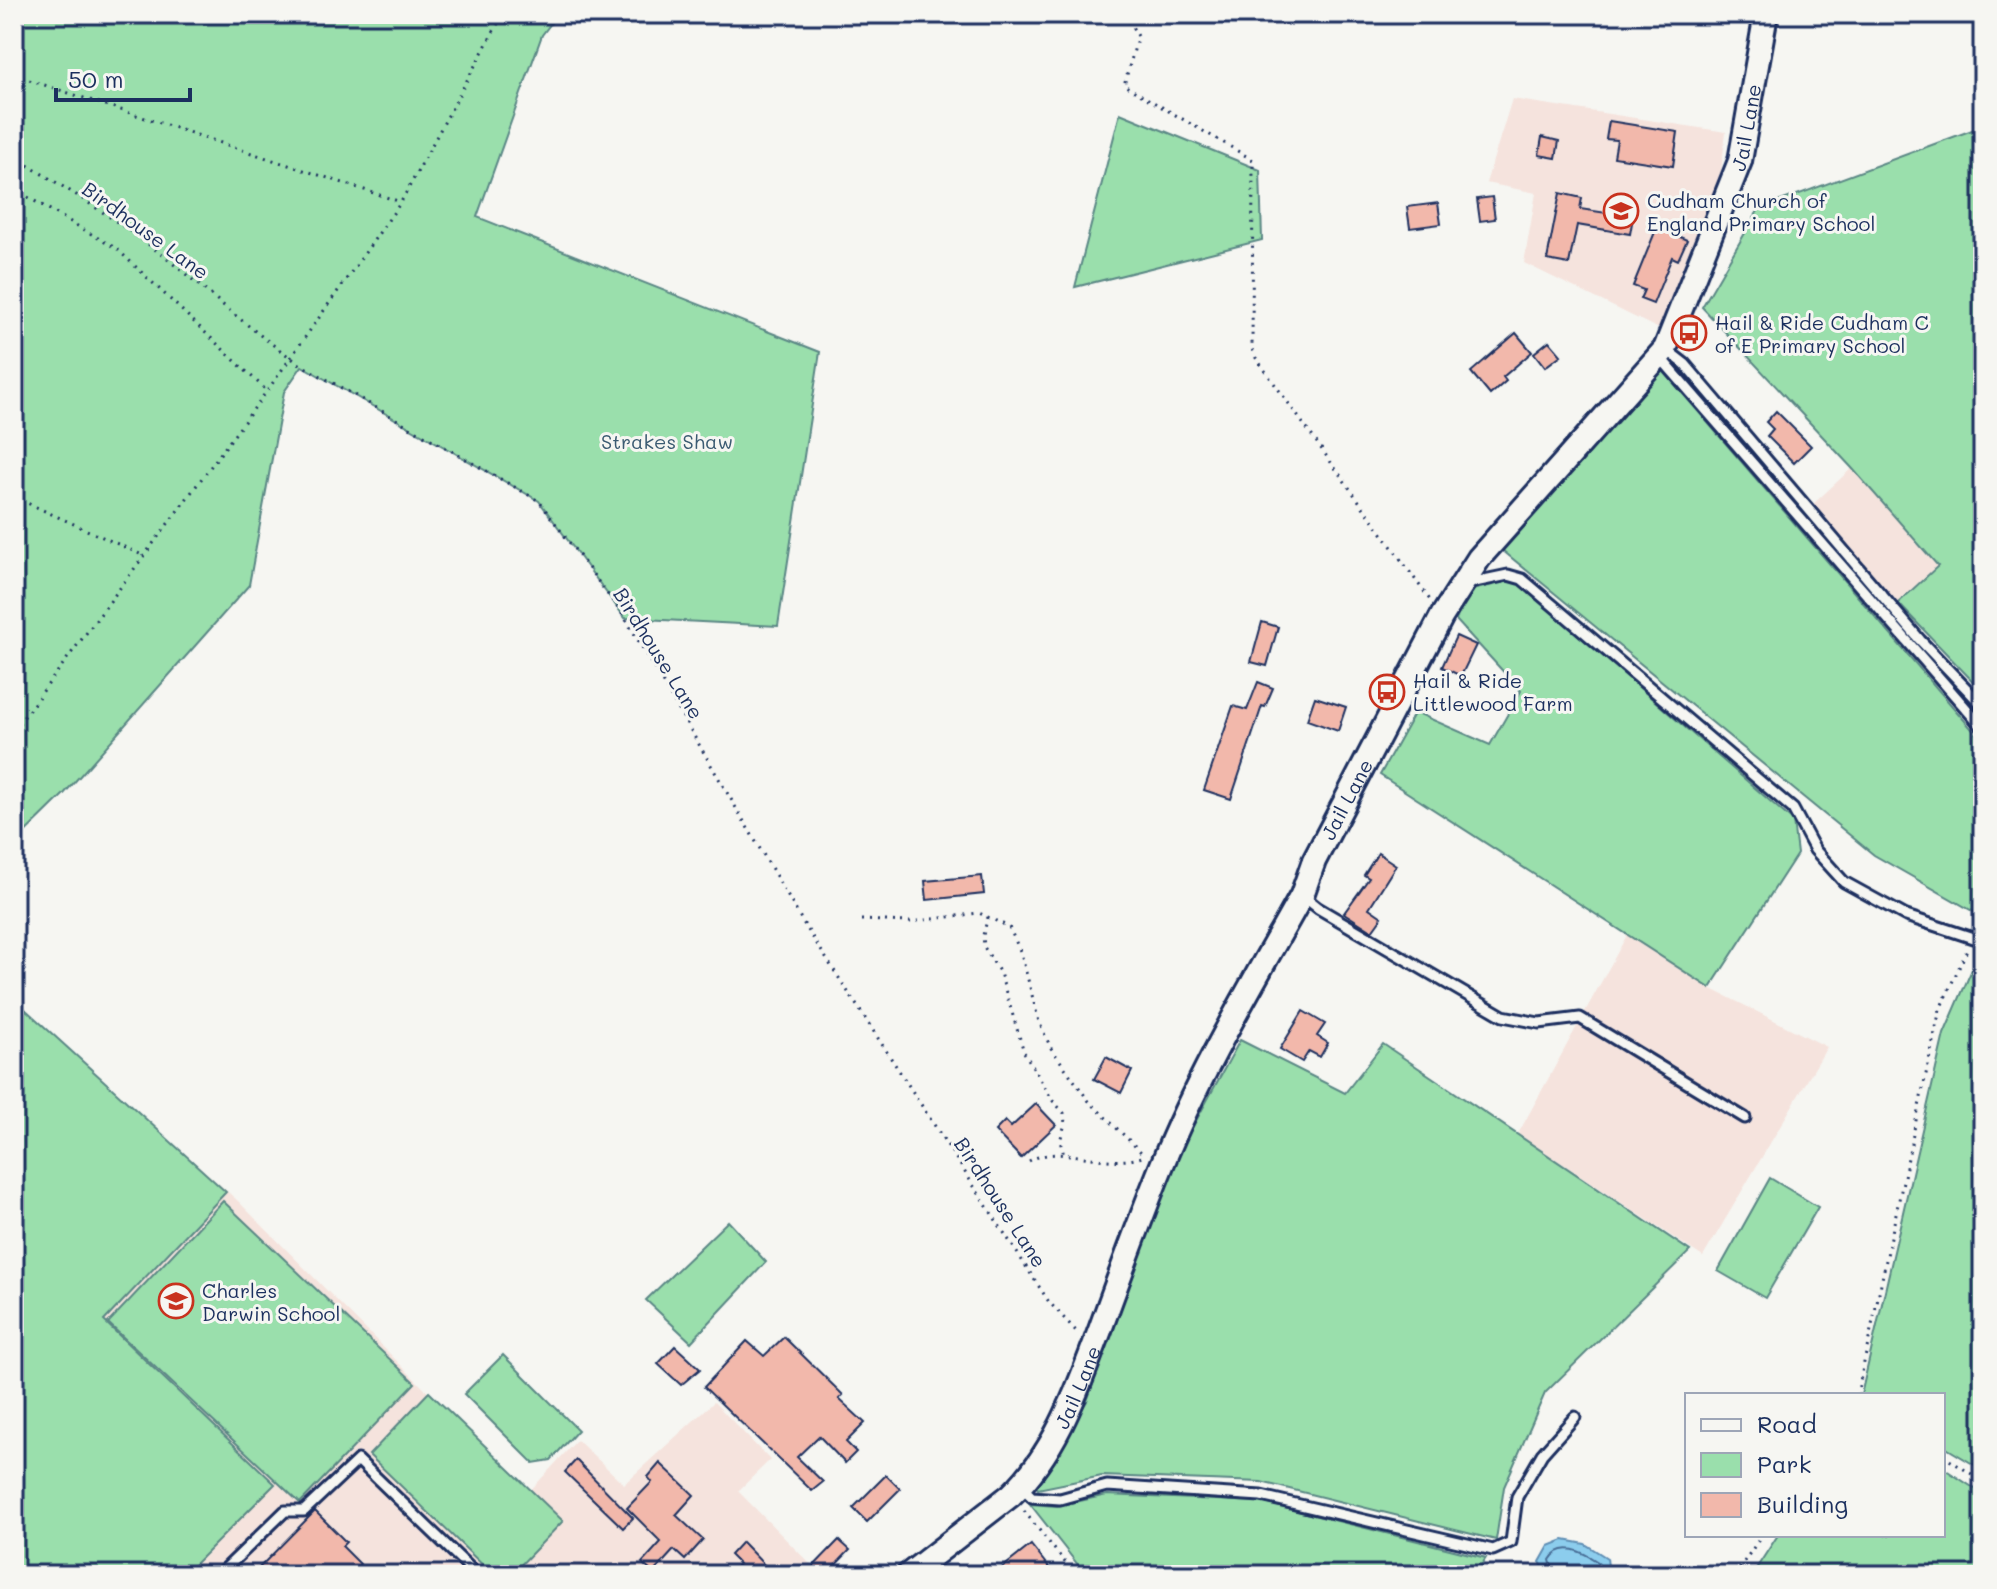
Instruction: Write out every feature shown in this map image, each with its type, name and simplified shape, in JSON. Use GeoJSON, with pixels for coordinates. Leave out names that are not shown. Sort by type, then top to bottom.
{"type":"FeatureCollection","features":[{"type":"Feature","properties":{"kind":"street","name":"Jail Lane"},"geometry":{"type":"LineString","coordinates":[[908,1575],[1016,1490],[1050,1444],[1075,1399],[1154,1160],[1302,895],[1314,861],[1442,616],[1479,558],[1662,353],[1740,161],[1766,14]]}},
{"type":"Feature","properties":{"kind":"lane"},"geometry":{"type":"LineString","coordinates":[[1662,353],[1685,364],[1920,640],[1983,706]]}},
{"type":"Feature","properties":{"kind":"lane"},"geometry":{"type":"LineString","coordinates":[[1662,353],[1983,728]]}},
{"type":"Feature","properties":{"kind":"lane"},"geometry":{"type":"LineString","coordinates":[[1462,585],[1508,575],[1522,579],[1793,809],[1815,850],[1844,882],[1906,916],[1973,938]]}},
{"type":"Feature","properties":{"kind":"lane"},"geometry":{"type":"LineString","coordinates":[[1302,895],[1318,908],[1503,1016],[1539,1023],[1580,1018],[1745,1118]]}},
{"type":"Feature","properties":{"kind":"lane"},"geometry":{"type":"LineString","coordinates":[[1016,1490],[1032,1497],[1060,1499],[1107,1486],[1261,1496],[1493,1550],[1511,1542],[1517,1497],[1542,1454],[1575,1417]]}},
{"type":"Feature","properties":{"kind":"lane"},"geometry":{"type":"LineString","coordinates":[[219,1575],[285,1511],[304,1511],[358,1460],[477,1575]]}},
{"type":"Feature","properties":{"kind":"path"},"geometry":{"type":"LineString","coordinates":[[14,730],[267,391],[401,202],[503,14]]}},
{"type":"Feature","properties":{"kind":"path"},"geometry":{"type":"LineString","coordinates":[[1124,14],[1138,36],[1124,85],[1253,160],[1252,349],[1442,616]]}},
{"type":"Feature","properties":{"kind":"path"},"geometry":{"type":"LineString","coordinates":[[14,75],[401,202]]}},
{"type":"Feature","properties":{"kind":"path","name":"Birdhouse Lane"},"geometry":{"type":"LineString","coordinates":[[14,157],[144,241],[290,358],[539,501],[625,618],[804,924],[1049,1302],[1093,1349]]}},
{"type":"Feature","properties":{"kind":"path"},"geometry":{"type":"LineString","coordinates":[[14,189],[117,249],[267,391]]}},
{"type":"Feature","properties":{"kind":"path"},"geometry":{"type":"LineString","coordinates":[[14,497],[143,555]]}},
{"type":"Feature","properties":{"kind":"path"},"geometry":{"type":"LineString","coordinates":[[861,920],[910,922],[979,913],[1009,927],[1021,953],[1039,1022],[1051,1048],[1088,1100],[1154,1160]]}},
{"type":"Feature","properties":{"kind":"path"},"geometry":{"type":"LineString","coordinates":[[1857,1393],[1940,1009],[1983,916]]}},
{"type":"Feature","properties":{"kind":"path"},"geometry":{"type":"LineString","coordinates":[[988,917],[983,935],[984,947],[1000,973],[1024,1052],[1053,1101],[1064,1113],[1065,1124],[1060,1141],[1064,1155]]}},
{"type":"Feature","properties":{"kind":"path"},"geometry":{"type":"LineString","coordinates":[[1029,1161],[1040,1155],[1112,1161],[1154,1160]]}},
{"type":"Feature","properties":{"kind":"path"},"geometry":{"type":"LineString","coordinates":[[1945,1457],[1983,1481]]}},
{"type":"Feature","properties":{"kind":"path"},"geometry":{"type":"LineString","coordinates":[[1016,1490],[1075,1575]]}},
{"type":"Feature","properties":{"kind":"path"},"geometry":{"type":"LineString","coordinates":[[1735,1575],[1761,1537]]}},
{"type":"Feature","properties":{"kind":"shaded area","name":"Cudham Church of England Primary School"},"geometry":{"type":"Polygon","coordinates":[[[1512,99],[1726,132],[1721,171],[1663,331],[1524,263],[1536,193],[1486,183],[1512,99]]]}},
{"type":"Feature","properties":{"kind":"shaded area"},"geometry":{"type":"Polygon","coordinates":[[[1852,468],[1939,567],[1898,603],[1810,507],[1852,468]]]}},
{"type":"Feature","properties":{"kind":"shaded area"},"geometry":{"type":"Polygon","coordinates":[[[1627,935],[1710,988],[1827,1047],[1703,1257],[1518,1134],[1627,935]]]}},
{"type":"Feature","properties":{"kind":"shaded area","name":"Charles Darwin School"},"geometry":{"type":"Polygon","coordinates":[[[14,1001],[238,1201],[528,1493],[577,1440],[624,1484],[714,1402],[770,1460],[738,1491],[821,1575],[14,1575],[14,1001]]]}},
{"type":"Feature","properties":{"kind":"green space","name":"Strakes Shaw"},"geometry":{"type":"Polygon","coordinates":[[[14,14],[558,14],[542,35],[477,217],[820,352],[778,626],[625,618],[539,501],[302,366],[284,392],[249,585],[63,795],[14,843],[14,14]]]}},
{"type":"Feature","properties":{"kind":"green space"},"geometry":{"type":"Polygon","coordinates":[[[1120,113],[1260,170],[1262,240],[1075,287],[1120,113]]]}},
{"type":"Feature","properties":{"kind":"green space"},"geometry":{"type":"Polygon","coordinates":[[[1983,126],[1983,692],[1898,603],[1938,566],[1852,468],[1702,307],[1759,209],[1983,126]]]}},
{"type":"Feature","properties":{"kind":"green space"},"geometry":{"type":"Polygon","coordinates":[[[1659,366],[1977,735],[1983,738],[1983,897],[1976,913],[1874,855],[1497,546],[1659,366]]]}},
{"type":"Feature","properties":{"kind":"green space"},"geometry":{"type":"Polygon","coordinates":[[[1509,581],[1520,584],[1793,821],[1797,854],[1710,988],[1380,775],[1415,712],[1490,745],[1521,691],[1456,620],[1468,591],[1509,581]]]}},
{"type":"Feature","properties":{"kind":"green space"},"geometry":{"type":"Polygon","coordinates":[[[1983,944],[1983,1470],[1945,1447],[1945,1393],[1861,1393],[1944,1034],[1983,944]]]}},
{"type":"Feature","properties":{"kind":"green space"},"geometry":{"type":"Polygon","coordinates":[[[14,999],[226,1192],[104,1321],[275,1484],[184,1575],[14,1575],[14,999]]]}},
{"type":"Feature","properties":{"kind":"green space"},"geometry":{"type":"Polygon","coordinates":[[[1240,1040],[1345,1093],[1383,1044],[1690,1251],[1545,1393],[1504,1487],[1496,1540],[1261,1482],[1102,1476],[1038,1489],[1033,1483],[1087,1401],[1173,1163],[1240,1040]]]}},
{"type":"Feature","properties":{"kind":"green space"},"geometry":{"type":"Polygon","coordinates":[[[1770,1178],[1818,1207],[1765,1298],[1718,1271],[1770,1178]]]}},
{"type":"Feature","properties":{"kind":"green space"},"geometry":{"type":"Polygon","coordinates":[[[223,1201],[415,1383],[300,1503],[108,1323],[223,1201]]]}},
{"type":"Feature","properties":{"kind":"green space"},"geometry":{"type":"Polygon","coordinates":[[[728,1221],[766,1262],[691,1342],[646,1300],[728,1221]]]}},
{"type":"Feature","properties":{"kind":"green space"},"geometry":{"type":"Polygon","coordinates":[[[503,1355],[578,1430],[551,1460],[533,1463],[464,1394],[503,1355]]]}},
{"type":"Feature","properties":{"kind":"green space"},"geometry":{"type":"Polygon","coordinates":[[[429,1392],[563,1521],[511,1575],[493,1575],[369,1455],[429,1392]]]}},
{"type":"Feature","properties":{"kind":"green space"},"geometry":{"type":"Polygon","coordinates":[[[1945,1469],[1983,1494],[1983,1575],[1752,1575],[1777,1537],[1945,1537],[1945,1469]]]}},
{"type":"Feature","properties":{"kind":"green space"},"geometry":{"type":"Polygon","coordinates":[[[1107,1495],[1261,1502],[1486,1558],[1475,1575],[1086,1575],[1030,1504],[1057,1506],[1107,1495]]]}},
{"type":"Feature","properties":{"kind":"water"},"geometry":{"type":"Polygon","coordinates":[[[1564,1540],[1585,1544],[1607,1558],[1609,1575],[1548,1575],[1540,1562],[1549,1546],[1564,1540]]]}},
{"type":"Feature","properties":{"kind":"building"},"geometry":{"type":"Polygon","coordinates":[[[1609,121],[1678,132],[1673,166],[1614,157],[1617,140],[1606,139],[1609,121]]]}},
{"type":"Feature","properties":{"kind":"building"},"geometry":{"type":"Polygon","coordinates":[[[1542,137],[1559,141],[1556,158],[1539,155],[1542,137]]]}},
{"type":"Feature","properties":{"kind":"building"},"geometry":{"type":"Polygon","coordinates":[[[1560,193],[1582,198],[1580,209],[1633,217],[1630,234],[1577,225],[1569,264],[1547,260],[1560,193]]]}},
{"type":"Feature","properties":{"kind":"building"},"geometry":{"type":"Polygon","coordinates":[[[1492,197],[1495,219],[1480,221],[1477,199],[1492,197]]]}},
{"type":"Feature","properties":{"kind":"building"},"geometry":{"type":"Polygon","coordinates":[[[1438,203],[1441,224],[1410,228],[1407,207],[1438,203]]]}},
{"type":"Feature","properties":{"kind":"building"},"geometry":{"type":"Polygon","coordinates":[[[1657,227],[1687,240],[1678,260],[1672,257],[1653,304],[1640,299],[1644,290],[1633,286],[1657,227]]]}},
{"type":"Feature","properties":{"kind":"building"},"geometry":{"type":"Polygon","coordinates":[[[1516,333],[1532,352],[1503,377],[1506,381],[1490,395],[1471,372],[1516,333]]]}},
{"type":"Feature","properties":{"kind":"building"},"geometry":{"type":"Polygon","coordinates":[[[1549,341],[1561,355],[1545,367],[1534,353],[1549,341]]]}},
{"type":"Feature","properties":{"kind":"building"},"geometry":{"type":"Polygon","coordinates":[[[1776,411],[1811,446],[1794,463],[1767,436],[1773,429],[1766,422],[1776,411]]]}},
{"type":"Feature","properties":{"kind":"building"},"geometry":{"type":"Polygon","coordinates":[[[1262,622],[1278,627],[1267,666],[1251,662],[1262,622]]]}},
{"type":"Feature","properties":{"kind":"building"},"geometry":{"type":"Polygon","coordinates":[[[1456,636],[1476,645],[1461,676],[1442,667],[1456,636]]]}},
{"type":"Feature","properties":{"kind":"building"},"geometry":{"type":"Polygon","coordinates":[[[1258,682],[1273,688],[1265,707],[1262,706],[1231,799],[1204,790],[1233,706],[1247,710],[1258,682]]]}},
{"type":"Feature","properties":{"kind":"building"},"geometry":{"type":"Polygon","coordinates":[[[1315,697],[1346,707],[1338,731],[1307,720],[1315,697]]]}},
{"type":"Feature","properties":{"kind":"building"},"geometry":{"type":"Polygon","coordinates":[[[1378,853],[1396,865],[1369,908],[1382,917],[1372,931],[1344,913],[1369,878],[1364,875],[1378,853]]]}},
{"type":"Feature","properties":{"kind":"building"},"geometry":{"type":"Polygon","coordinates":[[[982,876],[984,894],[927,900],[925,881],[982,876]]]}},
{"type":"Feature","properties":{"kind":"building"},"geometry":{"type":"Polygon","coordinates":[[[1303,1011],[1325,1024],[1317,1036],[1328,1043],[1320,1057],[1309,1051],[1302,1062],[1280,1049],[1303,1011]]]}},
{"type":"Feature","properties":{"kind":"building"},"geometry":{"type":"Polygon","coordinates":[[[1106,1057],[1132,1071],[1121,1093],[1094,1079],[1106,1057]]]}},
{"type":"Feature","properties":{"kind":"building"},"geometry":{"type":"Polygon","coordinates":[[[1036,1104],[1056,1125],[1021,1158],[995,1131],[1005,1121],[1011,1127],[1036,1104]]]}},
{"type":"Feature","properties":{"kind":"building"},"geometry":{"type":"Polygon","coordinates":[[[784,1337],[843,1395],[839,1399],[865,1423],[846,1442],[856,1452],[845,1463],[819,1436],[797,1457],[823,1482],[812,1491],[704,1387],[747,1341],[764,1356],[784,1337]]]}},
{"type":"Feature","properties":{"kind":"building"},"geometry":{"type":"Polygon","coordinates":[[[675,1346],[700,1369],[681,1385],[658,1364],[675,1346]]]}},
{"type":"Feature","properties":{"kind":"building"},"geometry":{"type":"Polygon","coordinates":[[[576,1460],[633,1518],[623,1528],[565,1472],[576,1460]]]}},
{"type":"Feature","properties":{"kind":"building"},"geometry":{"type":"Polygon","coordinates":[[[660,1463],[694,1495],[676,1515],[703,1540],[685,1560],[674,1550],[653,1573],[642,1563],[661,1542],[627,1508],[652,1482],[648,1477],[660,1463]]]}},
{"type":"Feature","properties":{"kind":"building"},"geometry":{"type":"Polygon","coordinates":[[[886,1475],[900,1489],[867,1522],[853,1508],[886,1475]]]}},
{"type":"Feature","properties":{"kind":"building"},"geometry":{"type":"Polygon","coordinates":[[[315,1511],[346,1542],[342,1546],[360,1564],[349,1575],[252,1575],[315,1511]]]}},
{"type":"Feature","properties":{"kind":"building"},"geometry":{"type":"Polygon","coordinates":[[[839,1540],[850,1550],[826,1575],[805,1575],[839,1540]]]}},
{"type":"Feature","properties":{"kind":"building"},"geometry":{"type":"Polygon","coordinates":[[[742,1542],[774,1575],[728,1575],[739,1564],[730,1555],[742,1542]]]}},
{"type":"Feature","properties":{"kind":"building"},"geometry":{"type":"Polygon","coordinates":[[[1031,1545],[1050,1569],[1043,1575],[993,1575],[1031,1545]]]}},
{"type":"Feature","properties":{"kind":"place","name":"Cudham Church of England Primary School"},"geometry":{"type":"Point","coordinates":[1621,211]}},
{"type":"Feature","properties":{"kind":"place","name":"Hail & Ride Cudham C of E Primary School"},"geometry":{"type":"Point","coordinates":[1689,333]}},
{"type":"Feature","properties":{"kind":"place","name":"Hail & Ride Littlewood Farm"},"geometry":{"type":"Point","coordinates":[1387,692]}},
{"type":"Feature","properties":{"kind":"place","name":"Charles Darwin School"},"geometry":{"type":"Point","coordinates":[176,1301]}}]}
